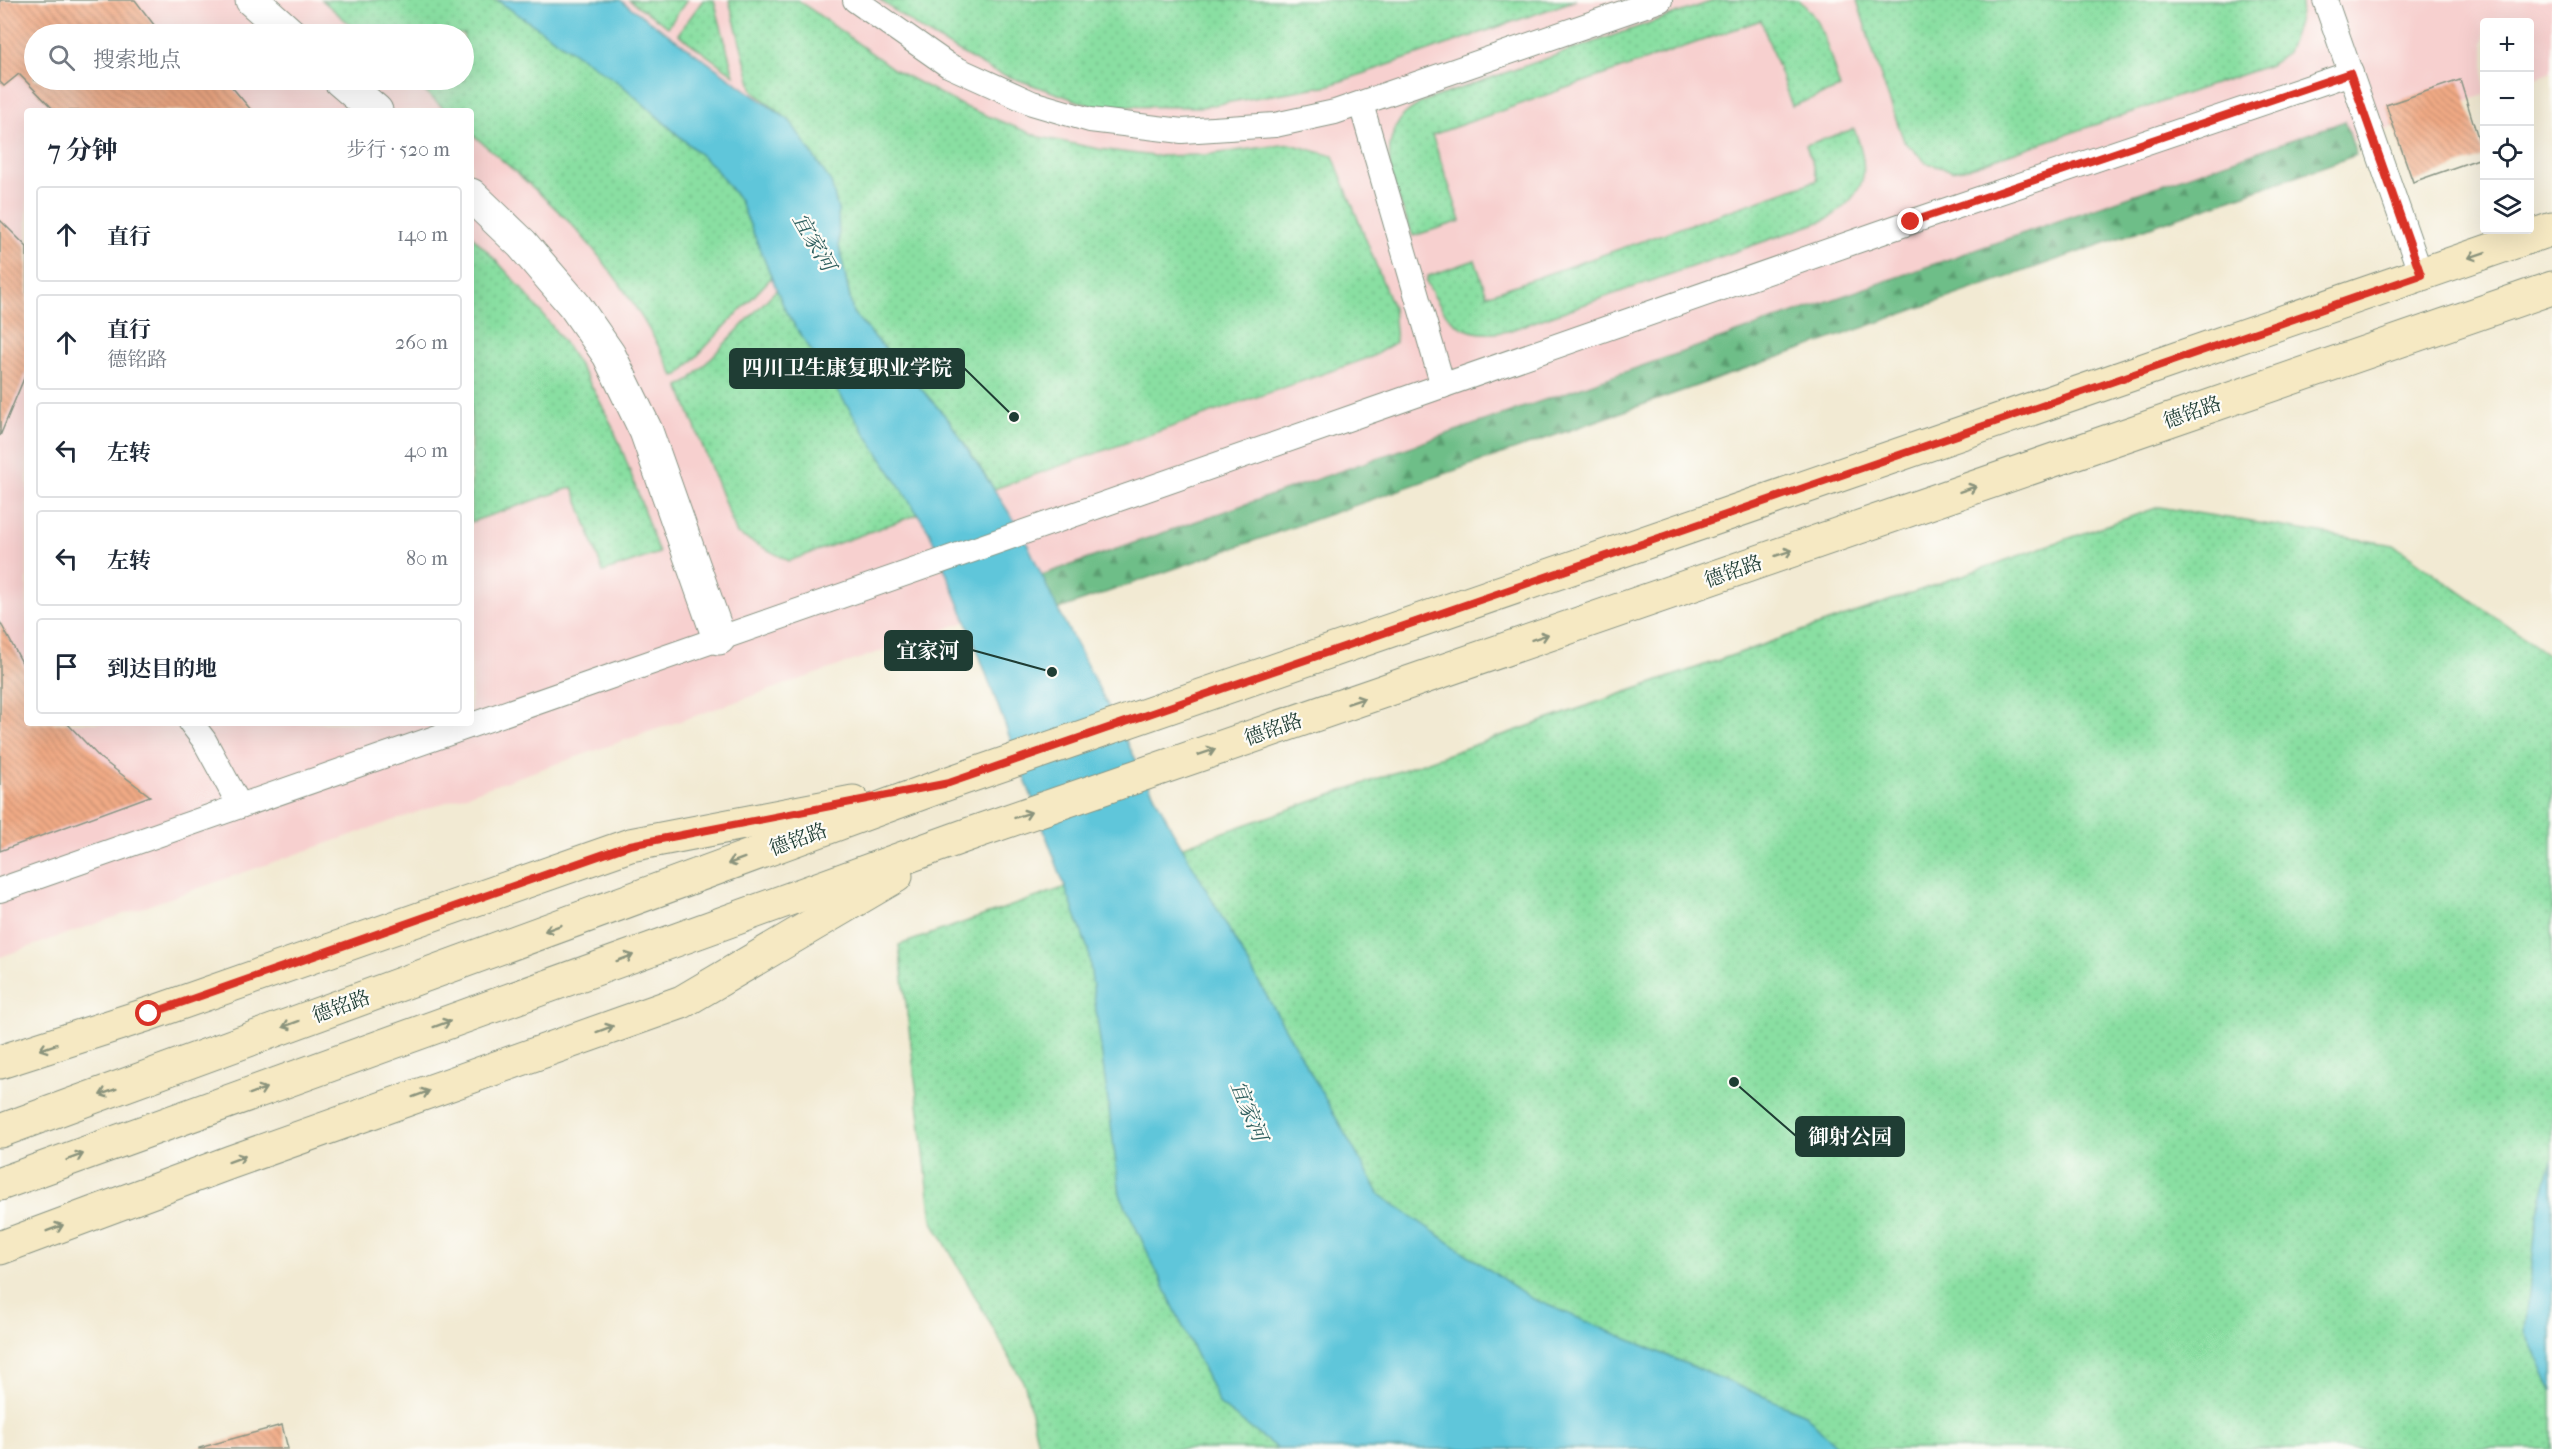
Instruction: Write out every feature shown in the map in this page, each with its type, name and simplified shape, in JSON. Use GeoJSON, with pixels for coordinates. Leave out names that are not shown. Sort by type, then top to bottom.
{"type":"FeatureCollection","features":[{"type":"Feature","properties":{"kind":"street"},"geometry":{"type":"LineString","coordinates":[[252,0],[279,24]]}},
{"type":"Feature","properties":{"kind":"street"},"geometry":{"type":"LineString","coordinates":[[352,90],[373,108]]}},
{"type":"Feature","properties":{"kind":"street"},"geometry":{"type":"LineString","coordinates":[[474,198],[522,244],[575,306],[609,355],[646,431],[719,638]]}},
{"type":"Feature","properties":{"kind":"street","name":"德铭路"},"geometry":{"type":"LineString","coordinates":[[0,1131],[949,783],[2552,230]]}},
{"type":"Feature","properties":{"kind":"street","name":"德铭路"},"geometry":{"type":"LineString","coordinates":[[0,1184],[967,835],[2552,288]]}},
{"type":"Feature","properties":{"kind":"street"},"geometry":{"type":"LineString","coordinates":[[0,1062],[149,1014],[630,845],[949,783]]}},
{"type":"Feature","properties":{"kind":"street"},"geometry":{"type":"LineString","coordinates":[[0,1248],[231,1162],[682,1002],[967,835]]}},
{"type":"Feature","properties":{"kind":"lane"},"geometry":{"type":"LineString","coordinates":[[855,0],[923,48],[975,79],[1032,103],[1090,120],[1151,129],[1212,131],[1275,125],[1360,104],[1660,0]]}},
{"type":"Feature","properties":{"kind":"lane"},"geometry":{"type":"LineString","coordinates":[[2325,0],[2421,275]]}},
{"type":"Feature","properties":{"kind":"lane"},"geometry":{"type":"LineString","coordinates":[[474,724],[1922,218],[2350,73]]}},
{"type":"Feature","properties":{"kind":"lane"},"geometry":{"type":"LineString","coordinates":[[1360,104],[1443,386]]}},
{"type":"Feature","properties":{"kind":"lane"},"geometry":{"type":"LineString","coordinates":[[193,726],[204,740],[240,806]]}},
{"type":"Feature","properties":{"kind":"lane"},"geometry":{"type":"LineString","coordinates":[[0,890],[468,726]]}},
{"type":"Feature","properties":{"kind":"shaded area"},"geometry":{"type":"Polygon","coordinates":[[[0,0],[2552,0],[2552,72],[2534,79],[2534,18],[2480,18],[2480,96],[0,957],[0,0]]]}},
{"type":"Feature","properties":{"kind":"green space"},"geometry":{"type":"Polygon","coordinates":[[[322,0],[497,0],[622,85],[714,167],[740,201],[772,277],[679,375],[674,376],[630,299],[604,262],[563,215],[474,136],[474,108],[444,108],[423,90],[474,90],[474,24],[350,24],[322,0]]]}},
{"type":"Feature","properties":{"kind":"green space"},"geometry":{"type":"Polygon","coordinates":[[[629,0],[687,0],[668,27],[629,0]]]}},
{"type":"Feature","properties":{"kind":"green space"},"geometry":{"type":"Polygon","coordinates":[[[703,0],[714,0],[734,75],[678,34],[703,0]]]}},
{"type":"Feature","properties":{"kind":"green space"},"geometry":{"type":"Polygon","coordinates":[[[729,0],[798,0],[895,70],[963,106],[1040,137],[1099,149],[1154,156],[1204,155],[1290,144],[1333,156],[1393,308],[1396,342],[1371,357],[994,489],[948,419],[853,313],[839,246],[838,210],[790,121],[753,91],[729,0]]]}},
{"type":"Feature","properties":{"kind":"green space"},"geometry":{"type":"Polygon","coordinates":[[[880,0],[1576,0],[1330,85],[1201,107],[1092,106],[993,71],[923,31],[880,0]]]}},
{"type":"Feature","properties":{"kind":"green space"},"geometry":{"type":"Polygon","coordinates":[[[1716,0],[1798,0],[1807,8],[1820,28],[1840,88],[1792,106],[1761,20],[1432,135],[1461,221],[1413,236],[1396,191],[1390,160],[1390,144],[1395,129],[1408,111],[1424,101],[1716,0]]]}},
{"type":"Feature","properties":{"kind":"green space"},"geometry":{"type":"Polygon","coordinates":[[[1857,0],[2301,0],[2302,3],[2297,26],[2287,53],[2270,65],[1968,168],[1952,171],[1927,163],[1904,141],[1857,0]]]}},
{"type":"Feature","properties":{"kind":"green space"},"geometry":{"type":"Polygon","coordinates":[[[2345,121],[2356,155],[1056,610],[1042,575],[2345,121]]]}},
{"type":"Feature","properties":{"kind":"green space"},"geometry":{"type":"Polygon","coordinates":[[[1854,129],[1863,158],[1862,180],[1851,200],[1828,219],[1508,331],[1478,333],[1457,324],[1440,307],[1426,281],[1428,276],[1475,260],[1487,295],[1818,180],[1806,145],[1854,129]]]}},
{"type":"Feature","properties":{"kind":"green space"},"geometry":{"type":"Polygon","coordinates":[[[474,238],[534,303],[587,378],[615,433],[659,553],[603,572],[573,487],[474,521],[474,238]]]}},
{"type":"Feature","properties":{"kind":"green space"},"geometry":{"type":"Polygon","coordinates":[[[777,289],[786,312],[919,514],[789,561],[737,534],[679,386],[688,382],[777,289]]]}},
{"type":"Feature","properties":{"kind":"green space"},"geometry":{"type":"Polygon","coordinates":[[[2159,507],[2394,545],[2547,654],[2552,660],[2552,1449],[1039,1449],[1025,1385],[932,1220],[899,945],[2159,507]]]}},
{"type":"Feature","properties":{"kind":"water"},"geometry":{"type":"Polygon","coordinates":[[[497,0],[620,0],[790,121],[831,182],[838,210],[839,246],[853,313],[948,419],[1023,534],[1053,600],[1174,833],[1380,1195],[1531,1298],[1805,1414],[1839,1449],[1278,1449],[1220,1405],[1120,1194],[1088,949],[971,633],[929,531],[786,312],[740,201],[714,167],[622,85],[497,0]]]}},
{"type":"Feature","properties":{"kind":"water"},"geometry":{"type":"Polygon","coordinates":[[[2552,1159],[2552,1392],[2525,1331],[2537,1216],[2552,1159]]]}},
{"type":"Feature","properties":{"kind":"building"},"geometry":{"type":"Polygon","coordinates":[[[0,0],[135,0],[153,24],[24,24],[24,79],[19,74],[4,86],[0,82],[0,0]]]}},
{"type":"Feature","properties":{"kind":"building"},"geometry":{"type":"Polygon","coordinates":[[[2460,80],[2480,144],[2480,158],[2413,182],[2386,105],[2460,80]]]}},
{"type":"Feature","properties":{"kind":"building"},"geometry":{"type":"Polygon","coordinates":[[[35,90],[234,90],[249,108],[52,108],[35,90]]]}},
{"type":"Feature","properties":{"kind":"building"},"geometry":{"type":"Polygon","coordinates":[[[0,220],[24,244],[24,378],[0,436],[0,220]]]}},
{"type":"Feature","properties":{"kind":"building"},"geometry":{"type":"Polygon","coordinates":[[[0,622],[24,666],[24,726],[70,726],[100,758],[150,796],[0,851],[0,622]]]}},
{"type":"Feature","properties":{"kind":"building"},"geometry":{"type":"Polygon","coordinates":[[[282,1425],[288,1449],[199,1449],[199,1448],[282,1425]]]}},
{"type":"Feature","properties":{"kind":"place","name":"四川卫生康复职业学院"},"geometry":{"type":"Point","coordinates":[1014,417]}},
{"type":"Feature","properties":{"kind":"place","name":"宜家河"},"geometry":{"type":"Point","coordinates":[1052,672]}},
{"type":"Feature","properties":{"kind":"place","name":"御射公园"},"geometry":{"type":"Point","coordinates":[1734,1082]}},
{"type":"Feature","properties":{"kind":"route"},"geometry":{"type":"LineString","coordinates":[[149,1014],[630,845],[949,783],[2421,275],[2350,73],[1911,222]]}}]}
